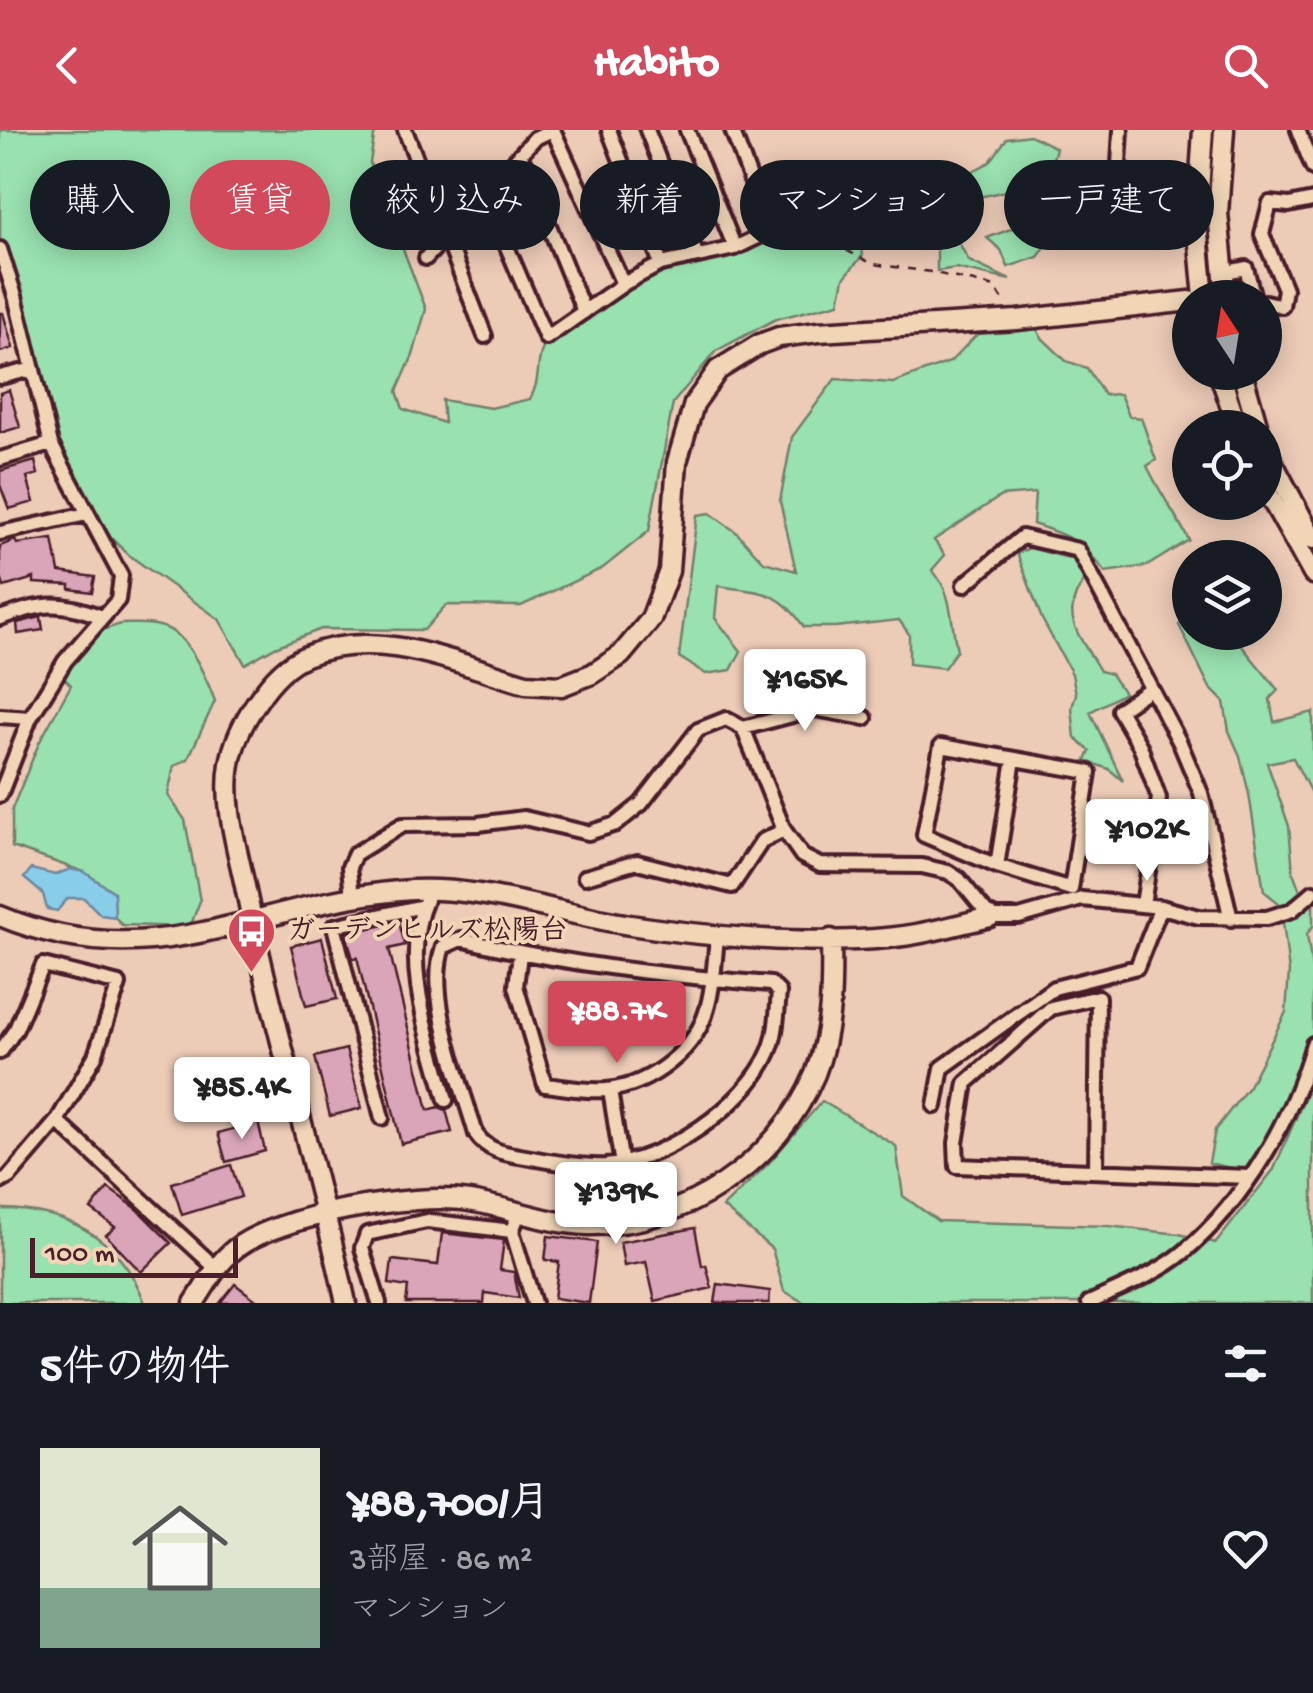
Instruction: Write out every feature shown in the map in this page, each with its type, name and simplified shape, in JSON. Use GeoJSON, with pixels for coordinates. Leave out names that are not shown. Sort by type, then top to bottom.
{"type":"FeatureCollection","features":[{"type":"Feature","properties":{"kind":"street"},"geometry":{"type":"LineString","coordinates":[[405,130],[417,160]]}},
{"type":"Feature","properties":{"kind":"street"},"geometry":{"type":"LineString","coordinates":[[515,160],[535,138],[552,130],[623,284]]}},
{"type":"Feature","properties":{"kind":"street"},"geometry":{"type":"LineString","coordinates":[[609,130],[661,264]]}},
{"type":"Feature","properties":{"kind":"street"},"geometry":{"type":"LineString","coordinates":[[647,130],[697,256]]}},
{"type":"Feature","properties":{"kind":"street"},"geometry":{"type":"LineString","coordinates":[[687,130],[735,248]]}},
{"type":"Feature","properties":{"kind":"street"},"geometry":{"type":"LineString","coordinates":[[732,130],[743,160]]}},
{"type":"Feature","properties":{"kind":"street"},"geometry":{"type":"LineString","coordinates":[[1119,160],[1121,130]]}},
{"type":"Feature","properties":{"kind":"street"},"geometry":{"type":"LineString","coordinates":[[1202,160],[1204,130]]}},
{"type":"Feature","properties":{"kind":"street"},"geometry":{"type":"LineString","coordinates":[[1222,280],[1218,213],[1224,130]]}},
{"type":"Feature","properties":{"kind":"street"},"geometry":{"type":"LineString","coordinates":[[1298,130],[1313,168]]}},
{"type":"Feature","properties":{"kind":"street"},"geometry":{"type":"LineString","coordinates":[[520,154],[584,312]]}},
{"type":"Feature","properties":{"kind":"street"},"geometry":{"type":"LineString","coordinates":[[1282,306],[1286,289],[1262,234],[1270,203],[1313,200]]}},
{"type":"Feature","properties":{"kind":"street"},"geometry":{"type":"LineString","coordinates":[[508,250],[546,338],[623,284],[661,264],[740,246]]}},
{"type":"Feature","properties":{"kind":"street"},"geometry":{"type":"LineString","coordinates":[[0,249],[16,296],[51,444],[121,576],[118,600],[66,661],[30,718],[0,795]]}},
{"type":"Feature","properties":{"kind":"street"},"geometry":{"type":"LineString","coordinates":[[426,258],[433,250]]}},
{"type":"Feature","properties":{"kind":"street"},"geometry":{"type":"LineString","coordinates":[[453,250],[485,336]]}},
{"type":"Feature","properties":{"kind":"street"},"geometry":{"type":"LineString","coordinates":[[1200,250],[1202,280]]}},
{"type":"Feature","properties":{"kind":"street"},"geometry":{"type":"LineString","coordinates":[[1222,273],[1246,268],[1249,280]]}},
{"type":"Feature","properties":{"kind":"street"},"geometry":{"type":"LineString","coordinates":[[0,299],[16,296]]}},
{"type":"Feature","properties":{"kind":"street"},"geometry":{"type":"LineString","coordinates":[[346,1303],[252,921],[228,799],[230,763],[256,701],[303,656],[342,648],[389,645],[526,684],[562,686],[579,681],[621,655],[658,607],[669,571],[677,462],[694,404],[718,370],[760,344],[779,337],[1017,320],[1172,302]]}},
{"type":"Feature","properties":{"kind":"street"},"geometry":{"type":"LineString","coordinates":[[0,377],[32,369]]}},
{"type":"Feature","properties":{"kind":"street"},"geometry":{"type":"LineString","coordinates":[[0,458],[51,444]]}},
{"type":"Feature","properties":{"kind":"street"},"geometry":{"type":"LineString","coordinates":[[1282,481],[1313,540]]}},
{"type":"Feature","properties":{"kind":"street"},"geometry":{"type":"LineString","coordinates":[[0,533],[87,514]]}},
{"type":"Feature","properties":{"kind":"street"},"geometry":{"type":"LineString","coordinates":[[1282,518],[1313,574]]}},
{"type":"Feature","properties":{"kind":"street"},"geometry":{"type":"LineString","coordinates":[[964,585],[1022,537],[1078,550],[1201,793],[1231,919]]}},
{"type":"Feature","properties":{"kind":"street"},"geometry":{"type":"LineString","coordinates":[[0,618],[27,608],[68,603],[102,617]]}},
{"type":"Feature","properties":{"kind":"street"},"geometry":{"type":"LineString","coordinates":[[1143,905],[1159,798],[1140,746],[1119,710],[1151,688]]}},
{"type":"Feature","properties":{"kind":"street"},"geometry":{"type":"LineString","coordinates":[[352,897],[349,868],[355,854],[402,825],[478,824],[524,818],[588,833],[616,824],[641,804],[698,730],[726,719],[744,728],[815,709],[866,718]]}},
{"type":"Feature","properties":{"kind":"street"},"geometry":{"type":"LineString","coordinates":[[0,716],[30,718]]}},
{"type":"Feature","properties":{"kind":"street"},"geometry":{"type":"LineString","coordinates":[[744,728],[784,830],[802,856],[820,865],[922,866],[948,872],[990,917]]}},
{"type":"Feature","properties":{"kind":"street"},"geometry":{"type":"LineString","coordinates":[[1076,894],[1089,772],[941,746],[924,835],[996,866],[1076,894],[1199,917],[1280,916],[1313,892]]}},
{"type":"Feature","properties":{"kind":"street"},"geometry":{"type":"LineString","coordinates":[[996,866],[1014,759]]}},
{"type":"Feature","properties":{"kind":"street"},"geometry":{"type":"LineString","coordinates":[[585,877],[637,862],[732,886],[762,840],[784,830]]}},
{"type":"Feature","properties":{"kind":"street"},"geometry":{"type":"LineString","coordinates":[[0,916],[57,935],[144,942],[191,937],[352,897],[490,895],[632,926],[717,935],[831,939],[918,934],[990,917],[1018,917],[1076,894]]}},
{"type":"Feature","properties":{"kind":"street"},"geometry":{"type":"LineString","coordinates":[[427,898],[416,968],[421,1010],[446,1100]]}},
{"type":"Feature","properties":{"kind":"street"},"geometry":{"type":"LineString","coordinates":[[382,1118],[334,926],[427,898]]}},
{"type":"Feature","properties":{"kind":"street"},"geometry":{"type":"LineString","coordinates":[[935,1106],[942,1068],[1054,988],[1137,967],[1161,907]]}},
{"type":"Feature","properties":{"kind":"street"},"geometry":{"type":"LineString","coordinates":[[520,954],[516,986],[544,1084],[610,1090],[638,1082],[662,1069],[688,1044],[708,1008],[717,935]]}},
{"type":"Feature","properties":{"kind":"street"},"geometry":{"type":"LineString","coordinates":[[461,939],[520,954],[712,980],[771,984],[780,992],[776,1024],[768,1053],[748,1087],[689,1138],[607,1166],[559,1163],[494,1151],[476,1134],[442,1006],[437,963],[442,946],[461,939]]}},
{"type":"Feature","properties":{"kind":"street"},"geometry":{"type":"LineString","coordinates":[[194,1303],[230,1252],[257,1234],[324,1216],[434,1197],[586,1225],[632,1221],[702,1197],[766,1151],[810,1084],[830,1015],[831,939]]}},
{"type":"Feature","properties":{"kind":"street"},"geometry":{"type":"LineString","coordinates":[[0,1052],[16,1029],[43,965],[119,984],[95,1056],[56,1122],[0,1182]]}},
{"type":"Feature","properties":{"kind":"street"},"geometry":{"type":"LineString","coordinates":[[1096,1169],[1098,996],[1051,1008],[966,1084],[956,1143],[957,1166],[1249,1177]]}},
{"type":"Feature","properties":{"kind":"street"},"geometry":{"type":"LineString","coordinates":[[1090,1303],[1181,1255],[1211,1226],[1278,1134],[1305,1073],[1313,1044]]}},
{"type":"Feature","properties":{"kind":"street"},"geometry":{"type":"LineString","coordinates":[[610,1090],[632,1221]]}},
{"type":"Feature","properties":{"kind":"street"},"geometry":{"type":"LineString","coordinates":[[56,1122],[218,1269]]}},
{"type":"Feature","properties":{"kind":"street"},"geometry":{"type":"LineString","coordinates":[[519,1212],[512,1231],[534,1303]]}},
{"type":"Feature","properties":{"kind":"street"},"geometry":{"type":"LineString","coordinates":[[379,1303],[362,1248],[367,1234],[427,1221],[512,1231]]}},
{"type":"Feature","properties":{"kind":"path"},"geometry":{"type":"LineString","coordinates":[[846,250],[873,264],[995,286],[1017,320]]}},
{"type":"Feature","properties":{"kind":"green space"},"geometry":{"type":"Polygon","coordinates":[[[0,130],[375,130],[370,160],[350,160],[350,250],[403,250],[426,309],[413,355],[397,391],[403,409],[444,423],[442,400],[491,408],[530,399],[544,344],[556,330],[571,320],[597,313],[604,295],[660,269],[687,266],[740,244],[740,250],[862,250],[863,255],[844,278],[839,303],[776,319],[716,351],[673,403],[649,531],[603,568],[521,606],[446,605],[424,630],[321,629],[245,664],[219,619],[130,556],[99,527],[67,472],[22,292],[0,245],[0,130]]]}},
{"type":"Feature","properties":{"kind":"green space"},"geometry":{"type":"Polygon","coordinates":[[[1030,135],[1056,148],[1053,160],[1004,160],[1004,191],[984,196],[984,165],[1007,138],[1030,135]]]}},
{"type":"Feature","properties":{"kind":"green space"},"geometry":{"type":"Polygon","coordinates":[[[1004,232],[1004,250],[1043,250],[1038,257],[1008,267],[1001,250],[987,238],[1004,232]]]}},
{"type":"Feature","properties":{"kind":"green space"},"geometry":{"type":"Polygon","coordinates":[[[937,250],[963,250],[969,261],[1010,280],[956,268],[937,271],[937,250]]]}},
{"type":"Feature","properties":{"kind":"green space"},"geometry":{"type":"Polygon","coordinates":[[[1027,310],[1041,337],[1066,361],[1087,368],[1104,395],[1120,394],[1129,416],[1141,418],[1156,460],[1147,466],[1172,510],[1172,520],[1178,520],[1189,540],[1172,540],[1172,551],[1147,566],[1105,572],[1074,540],[1033,524],[1035,493],[1001,496],[934,540],[945,555],[932,570],[947,597],[957,650],[944,668],[909,664],[909,634],[899,620],[804,627],[786,605],[767,594],[718,586],[715,618],[741,651],[731,670],[706,674],[679,657],[697,515],[710,513],[736,532],[764,562],[796,571],[780,501],[792,437],[835,379],[893,383],[950,362],[998,313],[1027,310]]]}},
{"type":"Feature","properties":{"kind":"green space"},"geometry":{"type":"Polygon","coordinates":[[[1030,548],[1073,559],[1085,580],[1073,605],[1075,626],[1100,671],[1111,674],[1124,693],[1090,712],[1123,781],[1109,769],[1086,761],[1090,751],[1075,738],[1072,708],[1076,694],[1072,674],[1042,619],[1017,553],[1030,548]]]}},
{"type":"Feature","properties":{"kind":"green space"},"geometry":{"type":"Polygon","coordinates":[[[121,624],[157,625],[176,634],[197,660],[215,701],[188,759],[174,766],[168,795],[185,820],[200,901],[190,927],[122,925],[115,917],[113,892],[84,872],[12,847],[12,809],[39,743],[71,685],[61,675],[96,632],[121,624]]]}},
{"type":"Feature","properties":{"kind":"green space"},"geometry":{"type":"Polygon","coordinates":[[[1191,650],[1245,650],[1278,690],[1270,699],[1274,722],[1313,712],[1313,797],[1293,758],[1267,763],[1289,826],[1293,872],[1300,891],[1313,885],[1313,926],[1307,934],[1313,975],[1313,1045],[1272,1147],[1248,1172],[1209,1163],[1215,1130],[1249,1086],[1286,1012],[1289,972],[1281,905],[1264,891],[1240,756],[1229,731],[1224,702],[1210,688],[1191,650]]]}},
{"type":"Feature","properties":{"kind":"green space"},"geometry":{"type":"Polygon","coordinates":[[[1313,1078],[1313,1303],[805,1303],[784,1291],[772,1249],[723,1207],[769,1163],[822,1101],[896,1146],[903,1196],[938,1221],[1108,1226],[1179,1234],[1216,1243],[1274,1169],[1313,1078]]]}},
{"type":"Feature","properties":{"kind":"green space"},"geometry":{"type":"Polygon","coordinates":[[[0,1209],[48,1215],[89,1232],[122,1261],[145,1303],[0,1303],[0,1209]]]}},
{"type":"Feature","properties":{"kind":"water"},"geometry":{"type":"Polygon","coordinates":[[[31,869],[55,875],[70,869],[84,872],[114,892],[115,917],[101,915],[84,898],[68,898],[57,911],[47,909],[43,894],[24,878],[31,869]]]}},
{"type":"Feature","properties":{"kind":"building"},"geometry":{"type":"Polygon","coordinates":[[[0,313],[13,348],[0,352],[0,313]]]}},
{"type":"Feature","properties":{"kind":"building"},"geometry":{"type":"Polygon","coordinates":[[[9,390],[20,427],[0,433],[0,393],[9,390]]]}},
{"type":"Feature","properties":{"kind":"building"},"geometry":{"type":"Polygon","coordinates":[[[35,461],[38,474],[27,477],[34,502],[9,509],[0,485],[0,471],[35,461]]]}},
{"type":"Feature","properties":{"kind":"building"},"geometry":{"type":"Polygon","coordinates":[[[53,539],[59,572],[95,577],[92,592],[70,589],[70,585],[34,583],[34,578],[4,587],[0,546],[15,540],[17,544],[53,539]]]}},
{"type":"Feature","properties":{"kind":"building"},"geometry":{"type":"Polygon","coordinates":[[[41,617],[43,630],[18,634],[17,623],[41,617]]]}},
{"type":"Feature","properties":{"kind":"building"},"geometry":{"type":"Polygon","coordinates":[[[399,922],[405,945],[389,949],[428,1110],[446,1110],[452,1132],[401,1144],[357,957],[353,959],[346,933],[399,922]]]}},
{"type":"Feature","properties":{"kind":"building"},"geometry":{"type":"Polygon","coordinates":[[[322,938],[337,999],[306,1006],[291,946],[322,938]]]}},
{"type":"Feature","properties":{"kind":"building"},"geometry":{"type":"Polygon","coordinates":[[[346,1049],[362,1108],[330,1116],[315,1057],[346,1049]]]}},
{"type":"Feature","properties":{"kind":"building"},"geometry":{"type":"Polygon","coordinates":[[[258,1122],[265,1151],[226,1162],[218,1133],[258,1122]]]}},
{"type":"Feature","properties":{"kind":"building"},"geometry":{"type":"Polygon","coordinates":[[[231,1165],[241,1197],[182,1215],[172,1183],[231,1165]]]}},
{"type":"Feature","properties":{"kind":"building"},"geometry":{"type":"Polygon","coordinates":[[[108,1188],[136,1208],[171,1243],[141,1272],[106,1235],[115,1227],[91,1209],[108,1188]]]}},
{"type":"Feature","properties":{"kind":"building"},"geometry":{"type":"Polygon","coordinates":[[[695,1228],[702,1266],[706,1265],[712,1288],[655,1301],[646,1262],[624,1266],[620,1242],[695,1228]]]}},
{"type":"Feature","properties":{"kind":"building"},"geometry":{"type":"Polygon","coordinates":[[[442,1233],[504,1240],[500,1270],[514,1272],[519,1298],[485,1293],[484,1303],[406,1303],[408,1287],[389,1284],[392,1260],[438,1265],[442,1233]]]}},
{"type":"Feature","properties":{"kind":"building"},"geometry":{"type":"Polygon","coordinates":[[[548,1236],[597,1242],[589,1303],[554,1298],[559,1262],[545,1260],[548,1236]]]}},
{"type":"Feature","properties":{"kind":"building"},"geometry":{"type":"Polygon","coordinates":[[[235,1284],[260,1303],[220,1303],[235,1284]]]}},
{"type":"Feature","properties":{"kind":"building"},"geometry":{"type":"Polygon","coordinates":[[[718,1284],[770,1291],[769,1303],[715,1303],[718,1284]]]}},
{"type":"Feature","properties":{"kind":"place","name":"ガーデンヒルズ松陽台"},"geometry":{"type":"Point","coordinates":[252,974]}}]}
